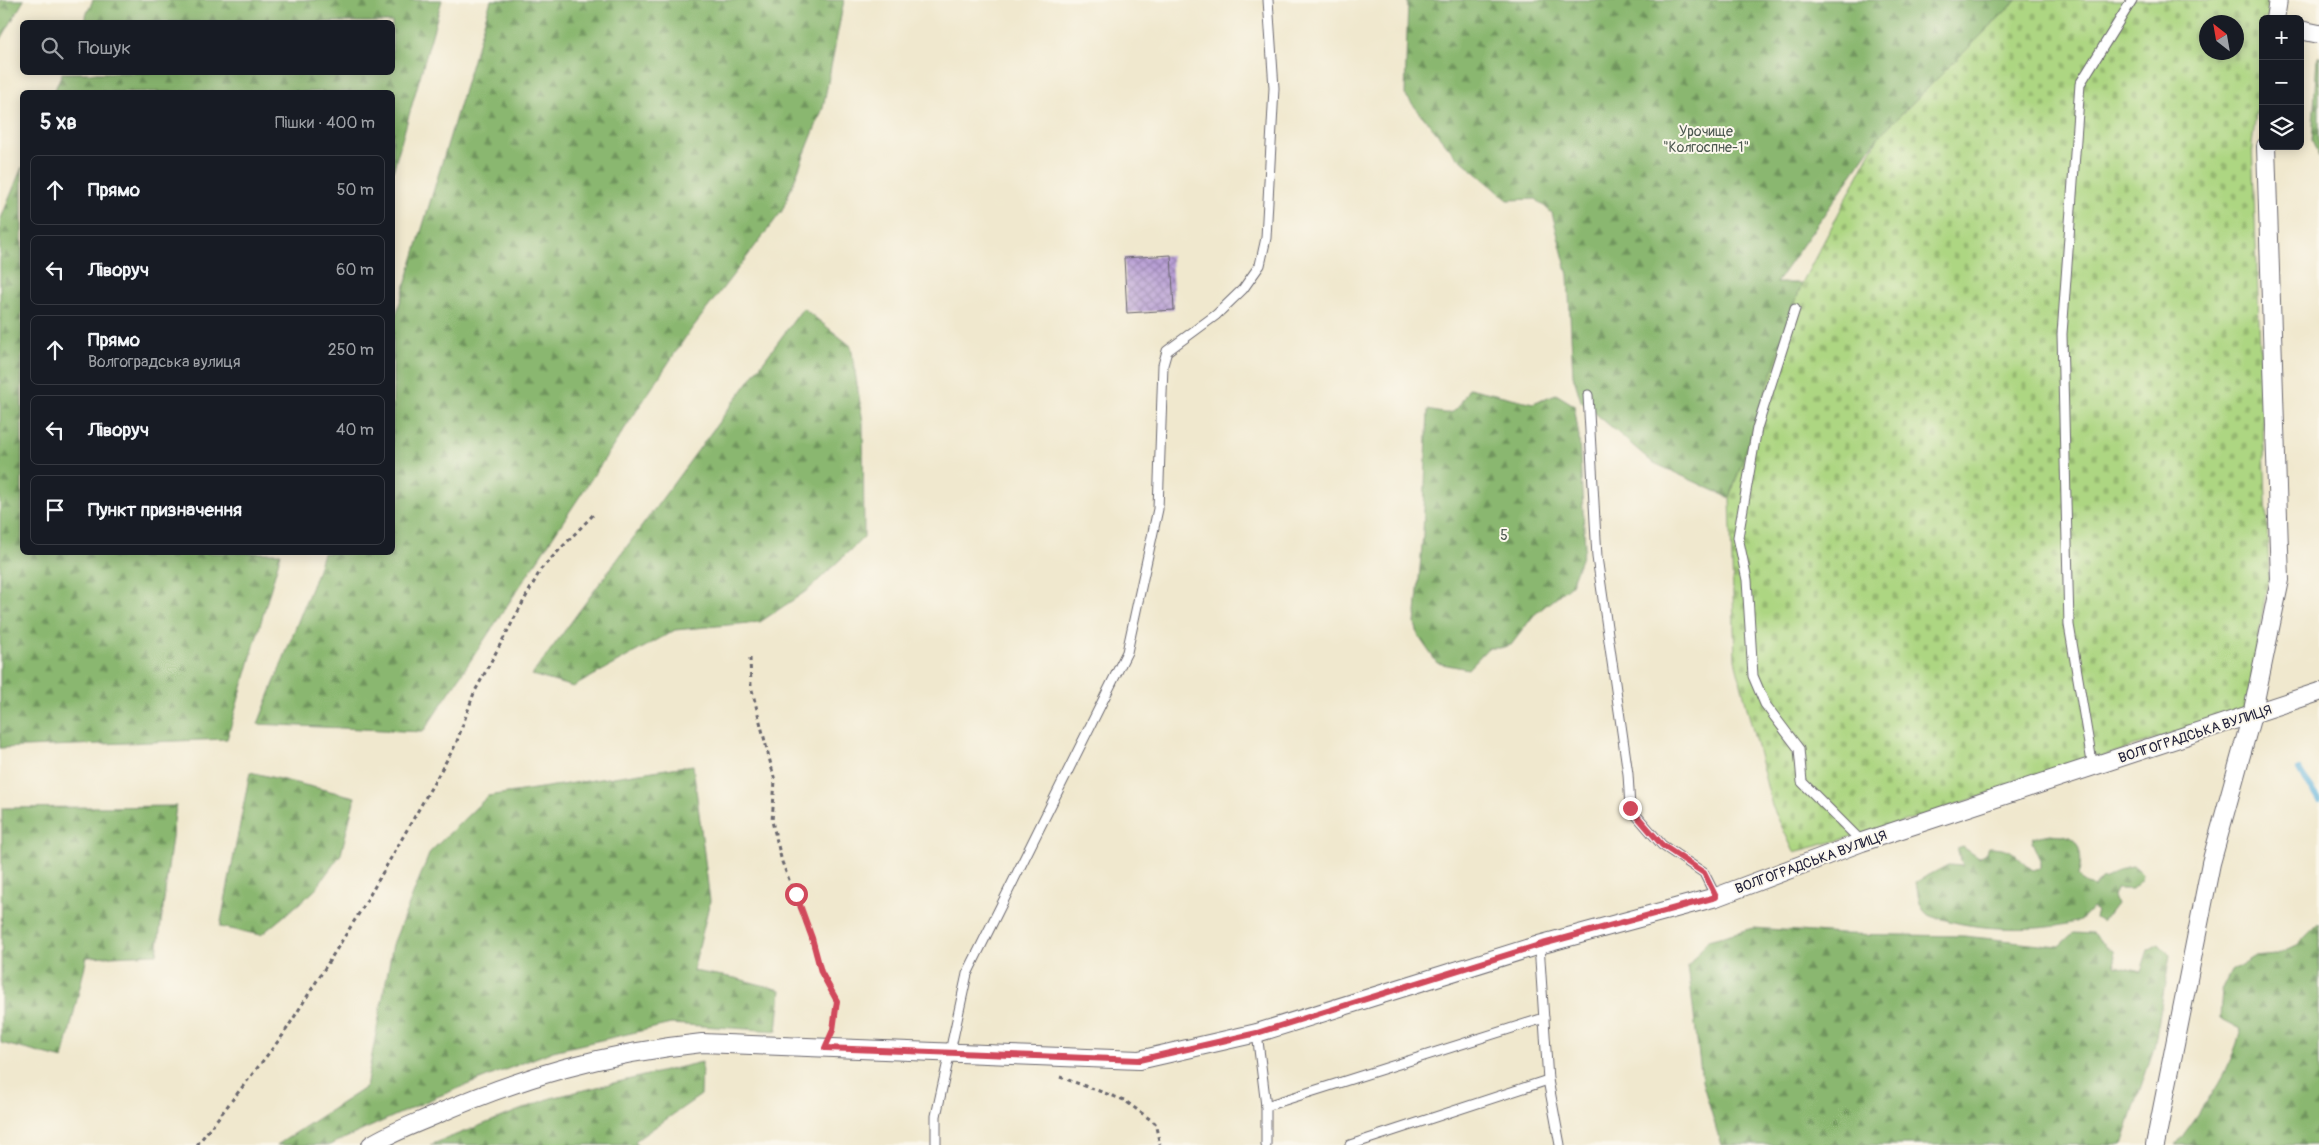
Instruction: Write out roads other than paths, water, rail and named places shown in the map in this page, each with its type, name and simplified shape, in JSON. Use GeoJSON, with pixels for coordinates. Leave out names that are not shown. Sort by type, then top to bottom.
{"type":"FeatureCollection","features":[{"type":"Feature","properties":{"kind":"street"},"geometry":{"type":"LineString","coordinates":[[2276,15],[2278,0]]}},
{"type":"Feature","properties":{"kind":"street"},"geometry":{"type":"LineString","coordinates":[[2304,31],[2319,34]]}},
{"type":"Feature","properties":{"kind":"street"},"geometry":{"type":"LineString","coordinates":[[2155,1145],[2212,863],[2252,715],[2280,580],[2266,150]]}},
{"type":"Feature","properties":{"kind":"street","name":"ВОЛГОГРАДСЬКА ВУЛИЦЯ"},"geometry":{"type":"LineString","coordinates":[[371,1145],[482,1094],[596,1059],[649,1049],[702,1043],[1139,1060],[1257,1033],[1539,945],[1716,897],[1862,842],[2093,768],[2319,692]]}},
{"type":"Feature","properties":{"kind":"lane"},"geometry":{"type":"LineString","coordinates":[[936,1145],[936,1116],[967,974],[1127,652],[1158,509],[1163,365],[1167,351],[1216,315],[1243,289],[1260,264],[1266,238],[1274,88],[1268,0]]}},
{"type":"Feature","properties":{"kind":"lane"},"geometry":{"type":"LineString","coordinates":[[2093,768],[2069,625],[2062,334],[2080,84],[2132,0]]}},
{"type":"Feature","properties":{"kind":"lane"},"geometry":{"type":"LineString","coordinates":[[1795,309],[1758,428],[1738,537],[1747,580],[1753,676],[1765,704],[1799,749],[1802,782],[1862,842]]}},
{"type":"Feature","properties":{"kind":"lane"},"geometry":{"type":"LineString","coordinates":[[1588,395],[1597,557],[1628,774],[1630,808],[1662,845],[1704,873],[1716,897]]}},
{"type":"Feature","properties":{"kind":"lane"},"geometry":{"type":"LineString","coordinates":[[1539,945],[1548,1080],[1560,1145]]}},
{"type":"Feature","properties":{"kind":"lane"},"geometry":{"type":"LineString","coordinates":[[1266,1106],[1544,1018]]}},
{"type":"Feature","properties":{"kind":"lane"},"geometry":{"type":"LineString","coordinates":[[1257,1033],[1266,1106],[1266,1145]]}},
{"type":"Feature","properties":{"kind":"lane"},"geometry":{"type":"LineString","coordinates":[[1350,1145],[1548,1080]]}},
{"type":"Feature","properties":{"kind":"waterway"},"geometry":{"type":"LineString","coordinates":[[2299,770],[2319,800]]}},
{"type":"Feature","properties":{"kind":"park label","name":"Урочище \"Колгоспне-1\""},"geometry":{"type":"Point","coordinates":[1706,140]}},
{"type":"Feature","properties":{"kind":"park label","name":"5"},"geometry":{"type":"Point","coordinates":[1504,535]}}]}
